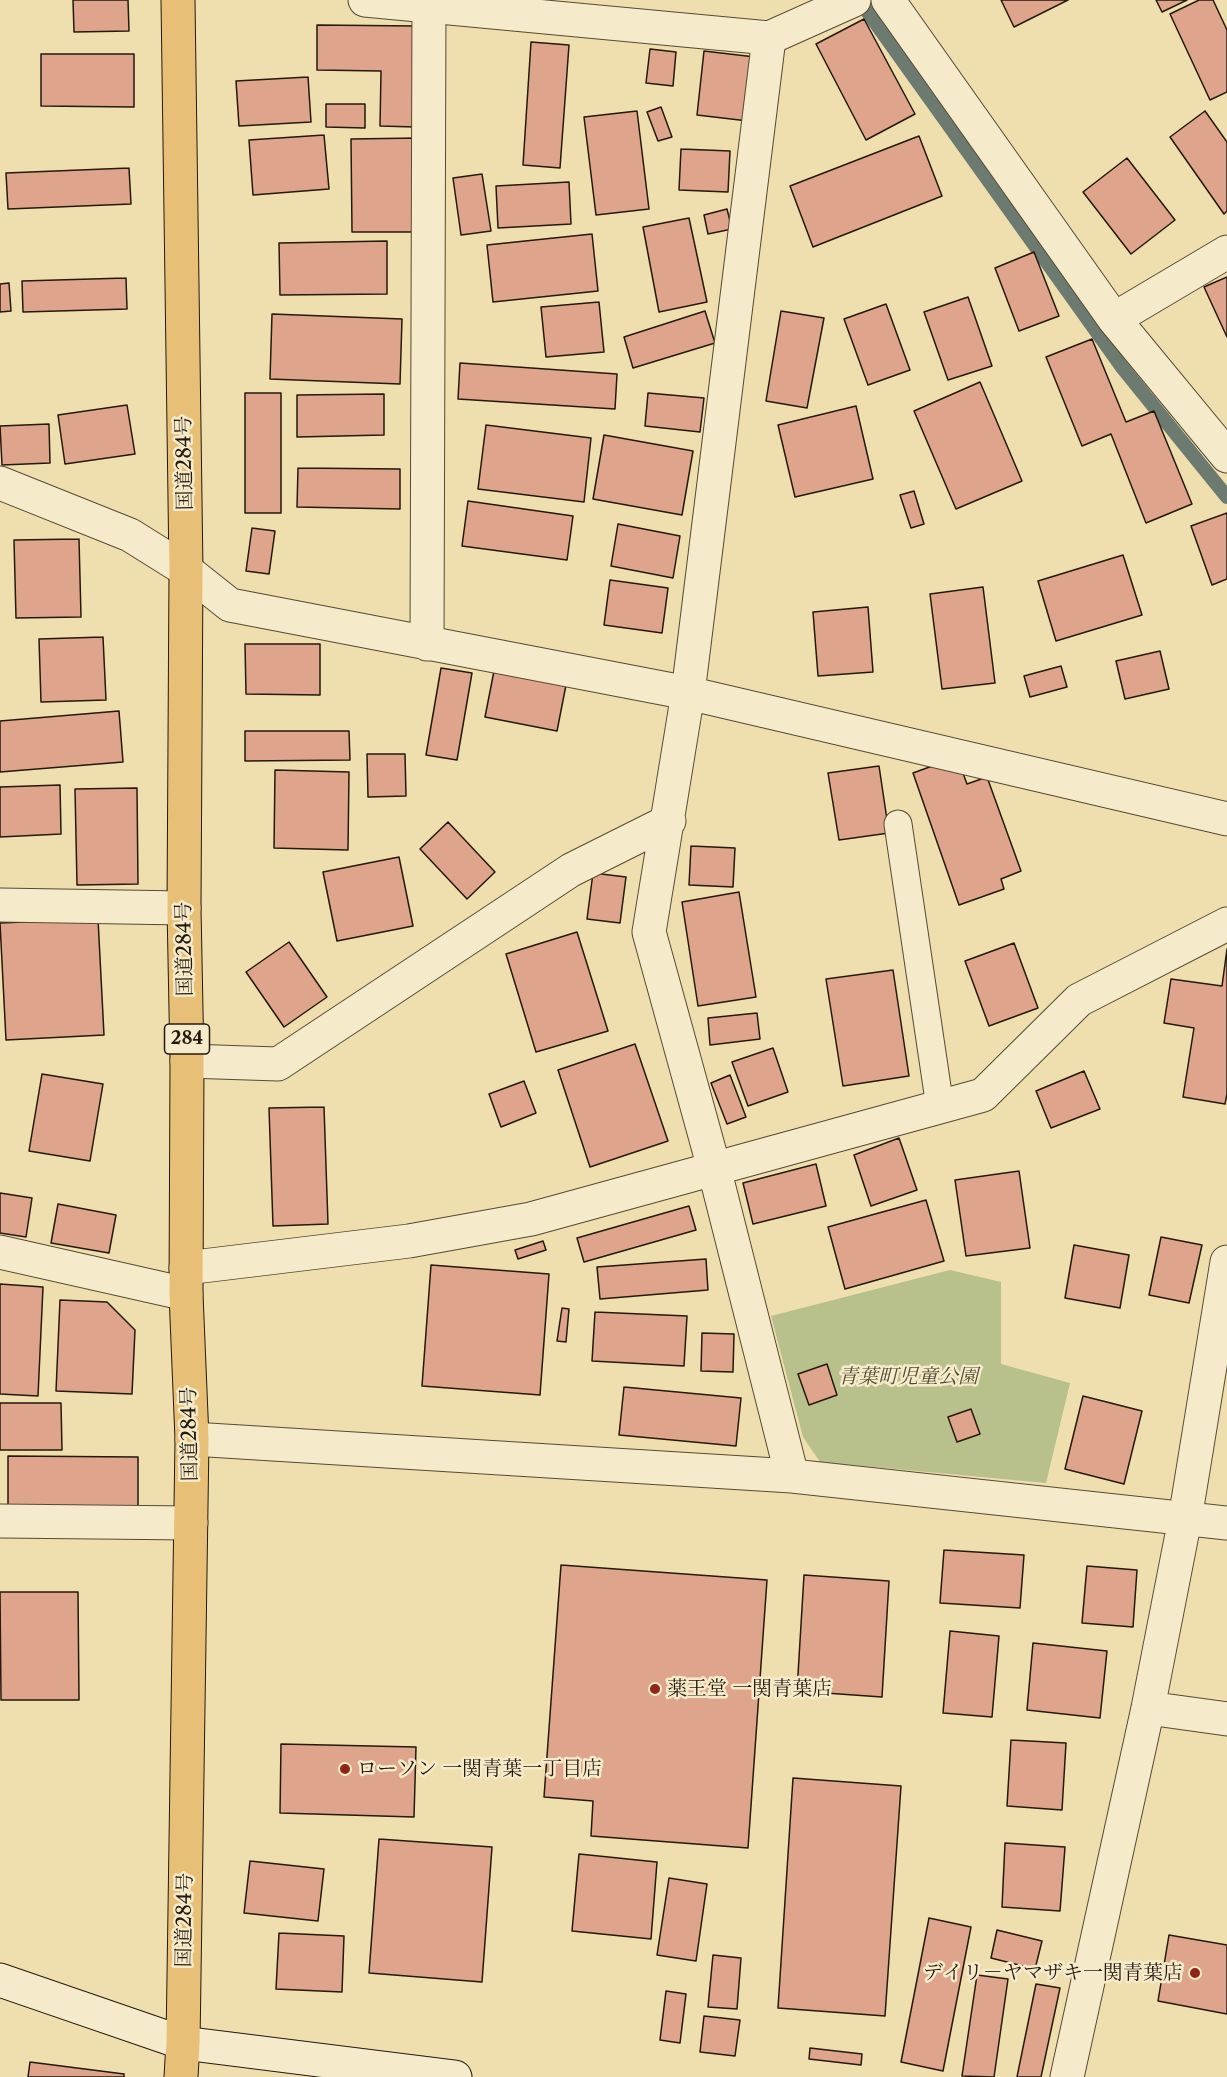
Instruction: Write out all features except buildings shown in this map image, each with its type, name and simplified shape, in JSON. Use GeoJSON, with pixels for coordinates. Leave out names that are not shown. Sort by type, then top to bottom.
{"type":"FeatureCollection","features":[{"type":"Feature","properties":{"kind":"highway","name":"国道284号"},"geometry":{"type":"LineString","coordinates":[[178,0],[186,570],[184,908],[187,1061],[186,1281],[192,1439],[181,2077]]}},
{"type":"Feature","properties":{"kind":"street"},"geometry":{"type":"LineString","coordinates":[[365,0],[429,2],[769,38],[854,0]]}},
{"type":"Feature","properties":{"kind":"street"},"geometry":{"type":"LineString","coordinates":[[888,0],[1114,319],[1227,456]]}},
{"type":"Feature","properties":{"kind":"street"},"geometry":{"type":"LineString","coordinates":[[427,644],[429,2]]}},
{"type":"Feature","properties":{"kind":"street"},"geometry":{"type":"LineString","coordinates":[[769,38],[688,693],[669,821],[649,932],[714,1168],[792,1476]]}},
{"type":"Feature","properties":{"kind":"street"},"geometry":{"type":"LineString","coordinates":[[1114,319],[1227,252]]}},
{"type":"Feature","properties":{"kind":"street"},"geometry":{"type":"LineString","coordinates":[[0,483],[130,534],[186,570],[230,605],[688,693],[1227,819]]}},
{"type":"Feature","properties":{"kind":"street"},"geometry":{"type":"LineString","coordinates":[[187,1061],[278,1064],[571,870],[669,821]]}},
{"type":"Feature","properties":{"kind":"street"},"geometry":{"type":"LineString","coordinates":[[0,905],[184,908]]}},
{"type":"Feature","properties":{"kind":"street"},"geometry":{"type":"LineString","coordinates":[[0,1251],[186,1281],[531,1219],[983,1095],[1079,1000],[1227,924]]}},
{"type":"Feature","properties":{"kind":"street"},"geometry":{"type":"LineString","coordinates":[[1067,2077],[1148,1708],[1185,1520],[1227,1262]]}},
{"type":"Feature","properties":{"kind":"street"},"geometry":{"type":"LineString","coordinates":[[192,1439],[792,1476],[1227,1523]]}},
{"type":"Feature","properties":{"kind":"street"},"geometry":{"type":"LineString","coordinates":[[0,1521],[190,1523]]}},
{"type":"Feature","properties":{"kind":"street"},"geometry":{"type":"LineString","coordinates":[[1148,1708],[1227,1719]]}},
{"type":"Feature","properties":{"kind":"street"},"geometry":{"type":"LineString","coordinates":[[0,1980],[183,2043],[454,2077]]}},
{"type":"Feature","properties":{"kind":"lane"},"geometry":{"type":"LineString","coordinates":[[898,824],[940,1107]]}},
{"type":"Feature","properties":{"kind":"green space","name":"青葉町児童公園"},"geometry":{"type":"Polygon","coordinates":[[[950,1270],[1001,1282],[1001,1364],[1070,1383],[1046,1483],[820,1462],[803,1437],[771,1316],[950,1270]]]}},
{"type":"Feature","properties":{"kind":"waterway"},"geometry":{"type":"LineString","coordinates":[[859,0],[1121,366],[1227,497]]}},
{"type":"Feature","properties":{"kind":"place","name":"薬王堂 一関青葉店"},"geometry":{"type":"Point","coordinates":[655,1689]}},
{"type":"Feature","properties":{"kind":"place","name":"ローソン 一関青葉一丁目店"},"geometry":{"type":"Point","coordinates":[345,1769]}},
{"type":"Feature","properties":{"kind":"place","name":"デイリ－ヤマザキ一関青葉店"},"geometry":{"type":"Point","coordinates":[1195,1973]}}]}
